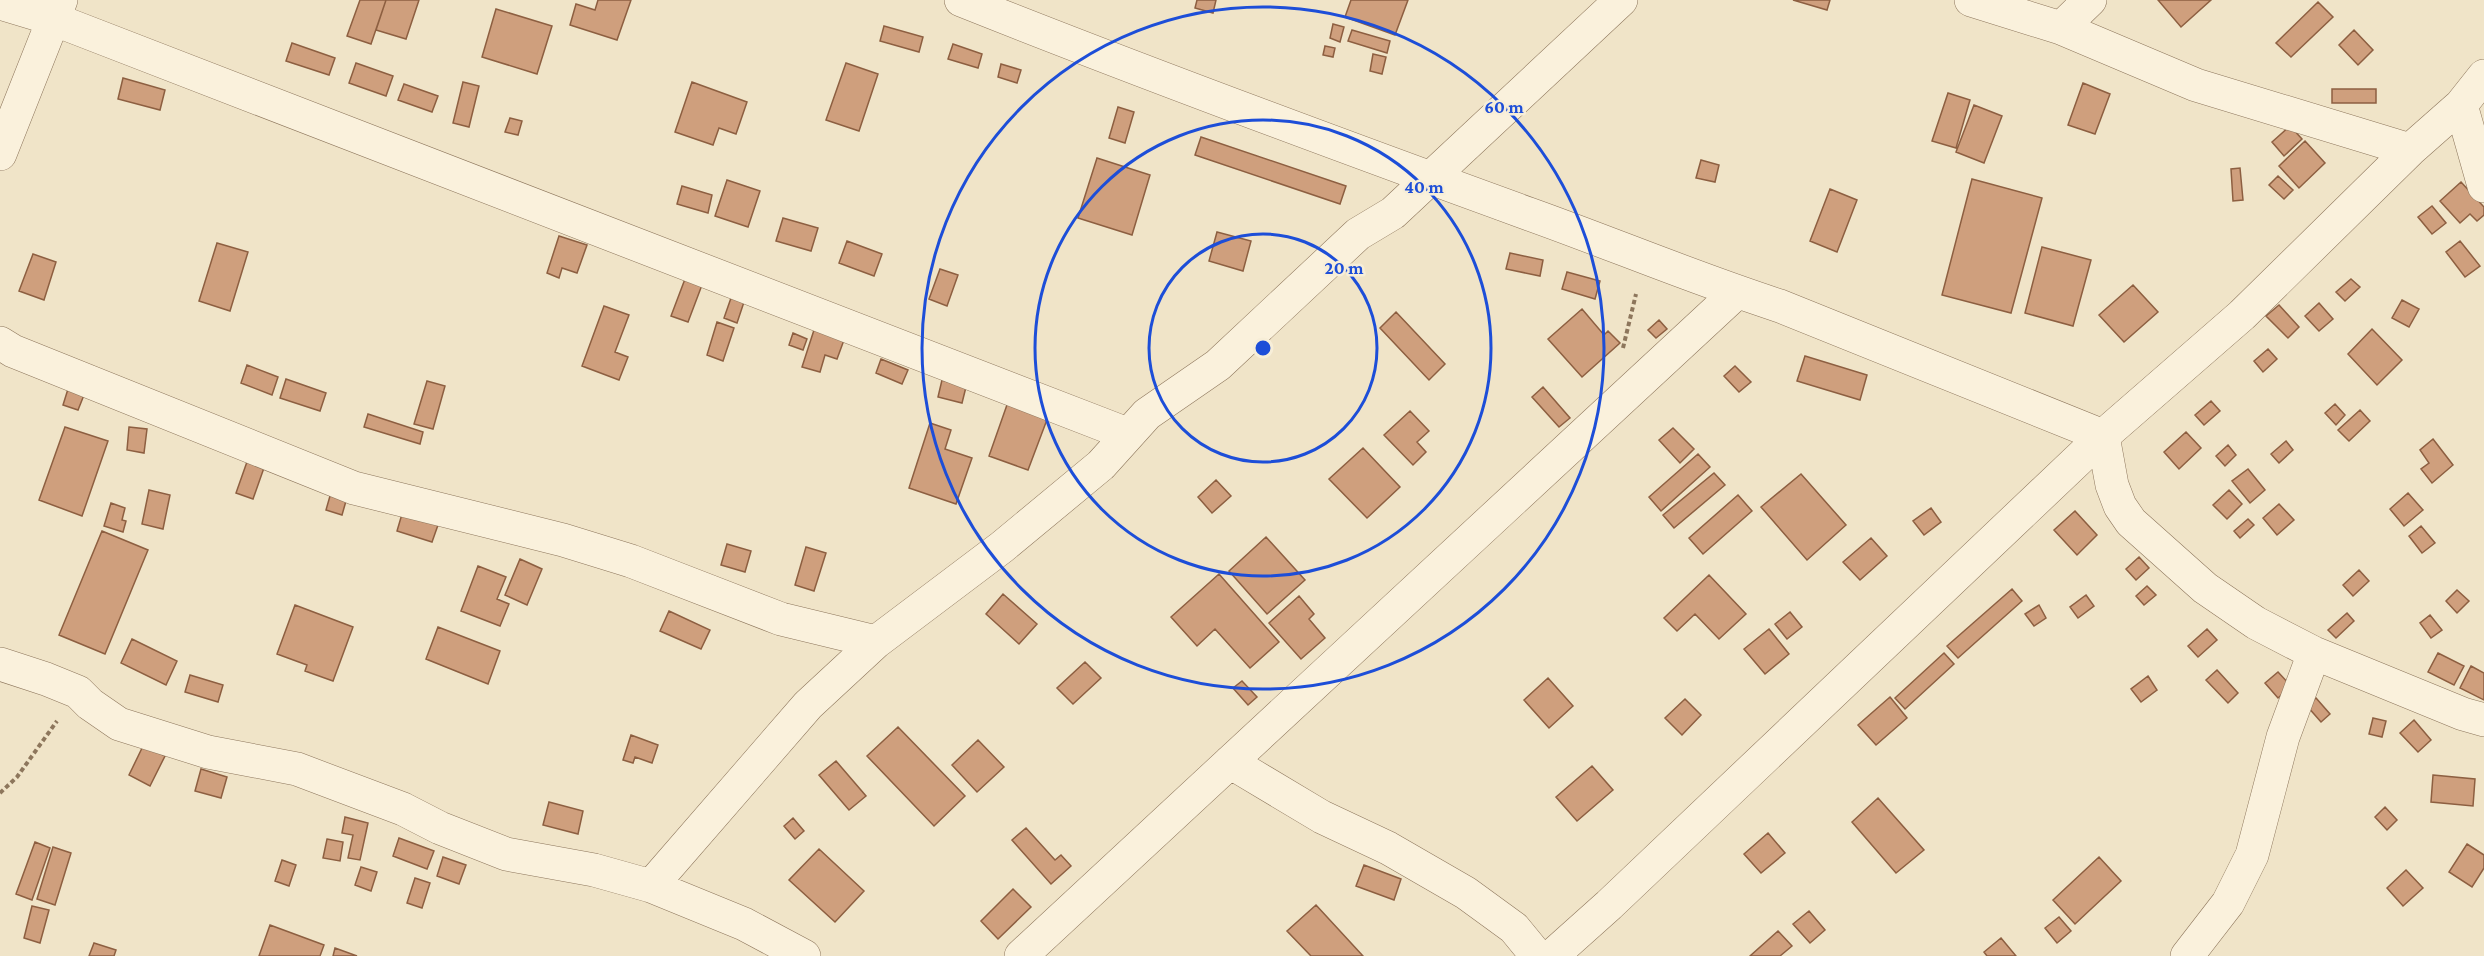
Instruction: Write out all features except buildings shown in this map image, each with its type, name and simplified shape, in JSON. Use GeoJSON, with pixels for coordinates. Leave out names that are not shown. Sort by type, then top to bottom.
{"type":"FeatureCollection","features":[{"type":"Feature","properties":{"kind":"street"},"geometry":{"type":"LineString","coordinates":[[961,0],[1428,179],[1780,306],[2103,436]]}},
{"type":"Feature","properties":{"kind":"street"},"geometry":{"type":"LineString","coordinates":[[651,886],[793,721],[876,642],[1002,547],[1092,473],[1147,414],[1218,365],[1358,234],[1393,213],[1621,0]]}},
{"type":"Feature","properties":{"kind":"street"},"geometry":{"type":"LineString","coordinates":[[1971,0],[2061,28],[2196,85],[2409,150]]}},
{"type":"Feature","properties":{"kind":"street"},"geometry":{"type":"LineString","coordinates":[[2061,28],[2090,0]]}},
{"type":"Feature","properties":{"kind":"street"},"geometry":{"type":"LineString","coordinates":[[0,3],[57,9],[1127,434]]}},
{"type":"Feature","properties":{"kind":"street"},"geometry":{"type":"LineString","coordinates":[[0,154],[57,9]]}},
{"type":"Feature","properties":{"kind":"street"},"geometry":{"type":"LineString","coordinates":[[1552,956],[1610,904],[2103,436],[2242,315],[2409,150],[2472,102],[2484,76]]}},
{"type":"Feature","properties":{"kind":"street"},"geometry":{"type":"LineString","coordinates":[[2472,102],[2484,186]]}},
{"type":"Feature","properties":{"kind":"street"},"geometry":{"type":"LineString","coordinates":[[1021,956],[1737,292]]}},
{"type":"Feature","properties":{"kind":"street"},"geometry":{"type":"LineString","coordinates":[[0,343],[13,351],[354,488],[563,540],[631,561],[781,619],[876,642]]}},
{"type":"Feature","properties":{"kind":"street"},"geometry":{"type":"LineString","coordinates":[[2103,436],[2112,484],[2120,506],[2131,522],[2205,588],[2256,623],[2314,653],[2463,714],[2484,720]]}},
{"type":"Feature","properties":{"kind":"street"},"geometry":{"type":"LineString","coordinates":[[2187,956],[2228,903],[2252,855],[2283,737],[2314,653]]}},
{"type":"Feature","properties":{"kind":"street"},"geometry":{"type":"LineString","coordinates":[[0,664],[78,692],[90,704],[119,724],[208,752],[297,769],[403,809],[440,828],[506,854],[594,870],[651,886],[744,924],[804,956]]}},
{"type":"Feature","properties":{"kind":"street"},"geometry":{"type":"LineString","coordinates":[[1230,762],[1322,817],[1388,848],[1466,893],[1514,928],[1537,956]]}},
{"type":"Feature","properties":{"kind":"path"},"geometry":{"type":"LineString","coordinates":[[1622,354],[1636,296],[1640,254]]}},
{"type":"Feature","properties":{"kind":"path"},"geometry":{"type":"LineString","coordinates":[[0,793],[17,777],[78,692]]}}]}
